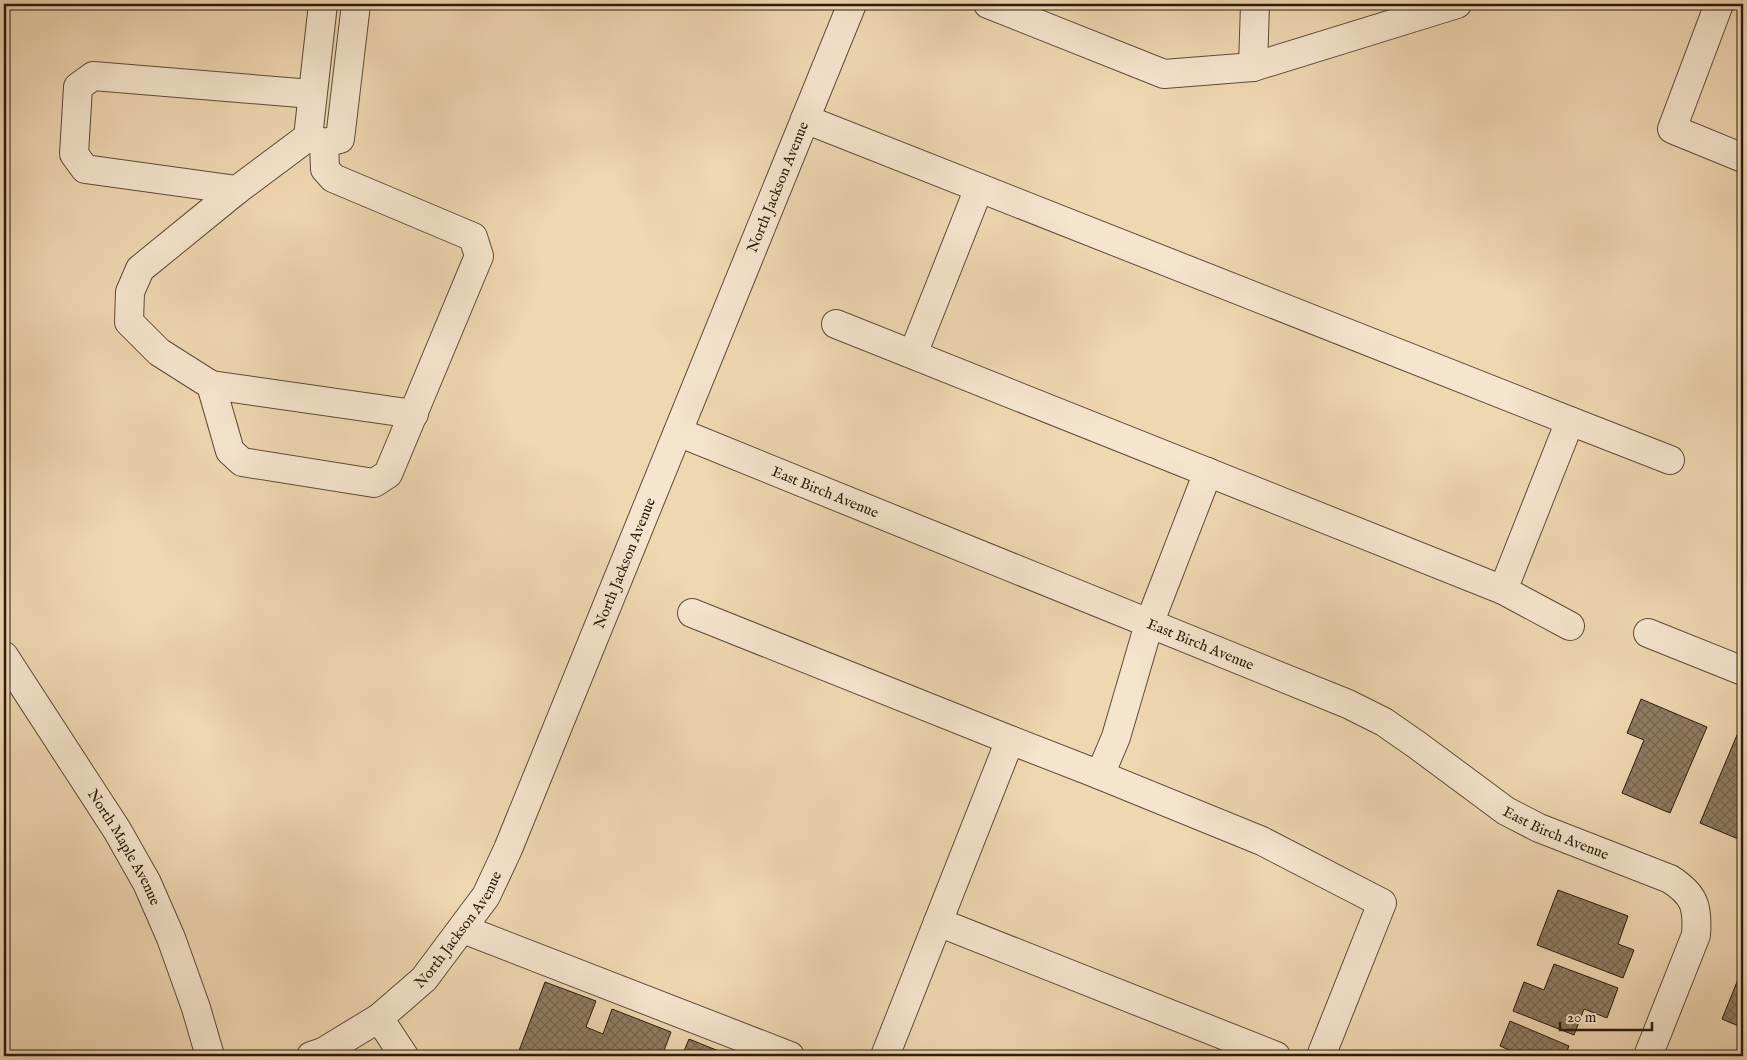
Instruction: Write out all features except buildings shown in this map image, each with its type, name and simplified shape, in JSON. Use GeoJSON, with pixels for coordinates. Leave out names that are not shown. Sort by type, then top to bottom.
{"type":"FeatureCollection","features":[{"type":"Feature","properties":{"kind":"street"},"geometry":{"type":"LineString","coordinates":[[210,385],[230,451],[242,462],[374,483],[388,474],[479,256],[473,237],[332,178],[325,169],[316,140],[312,94],[323,4]]}},
{"type":"Feature","properties":{"kind":"street"},"geometry":{"type":"LineString","coordinates":[[356,4],[340,139],[316,140],[237,190],[140,268],[130,292],[130,322],[159,352],[210,385],[414,414]]}},
{"type":"Feature","properties":{"kind":"street"},"geometry":{"type":"LineString","coordinates":[[988,4],[1164,74],[1254,67],[1457,4]]}},
{"type":"Feature","properties":{"kind":"street"},"geometry":{"type":"LineString","coordinates":[[1254,67],[1255,4]]}},
{"type":"Feature","properties":{"kind":"street"},"geometry":{"type":"LineString","coordinates":[[1719,4],[1672,129],[1743,158]]}},
{"type":"Feature","properties":{"kind":"street","name":"North Jackson Avenue"},"geometry":{"type":"LineString","coordinates":[[311,1056],[323,1052],[379,1018],[424,979],[486,896],[508,849],[850,5]]}},
{"type":"Feature","properties":{"kind":"street"},"geometry":{"type":"LineString","coordinates":[[237,190],[85,169],[74,154],[78,87],[92,76],[312,94]]}},
{"type":"Feature","properties":{"kind":"street"},"geometry":{"type":"LineString","coordinates":[[805,119],[1670,460]]}},
{"type":"Feature","properties":{"kind":"street"},"geometry":{"type":"LineString","coordinates":[[913,354],[979,188]]}},
{"type":"Feature","properties":{"kind":"street"},"geometry":{"type":"LineString","coordinates":[[836,324],[1503,590],[1570,626]]}},
{"type":"Feature","properties":{"kind":"street"},"geometry":{"type":"LineString","coordinates":[[1503,590],[1570,421]]}},
{"type":"Feature","properties":{"kind":"street","name":"East Birch Avenue"},"geometry":{"type":"LineString","coordinates":[[678,432],[1348,704],[1384,722],[1506,811],[1539,828],[1670,879],[1685,888],[1695,904],[1697,917],[1696,935],[1648,1056]]}},
{"type":"Feature","properties":{"kind":"street"},"geometry":{"type":"LineString","coordinates":[[1100,775],[1116,736],[1149,624],[1208,472]]}},
{"type":"Feature","properties":{"kind":"street"},"geometry":{"type":"LineString","coordinates":[[692,613],[1247,834],[1382,903],[1321,1056]]}},
{"type":"Feature","properties":{"kind":"street"},"geometry":{"type":"LineString","coordinates":[[1648,634],[1743,671]]}},
{"type":"Feature","properties":{"kind":"street","name":"North Maple Avenue"},"geometry":{"type":"LineString","coordinates":[[4,656],[117,830],[147,883],[171,938],[196,1008],[210,1056]]}},
{"type":"Feature","properties":{"kind":"street"},"geometry":{"type":"LineString","coordinates":[[885,1056],[1010,740]]}},
{"type":"Feature","properties":{"kind":"street"},"geometry":{"type":"LineString","coordinates":[[938,922],[1276,1056]]}},
{"type":"Feature","properties":{"kind":"street"},"geometry":{"type":"LineString","coordinates":[[463,929],[790,1056]]}},
{"type":"Feature","properties":{"kind":"street"},"geometry":{"type":"LineString","coordinates":[[379,1018],[404,1056]]}}]}
